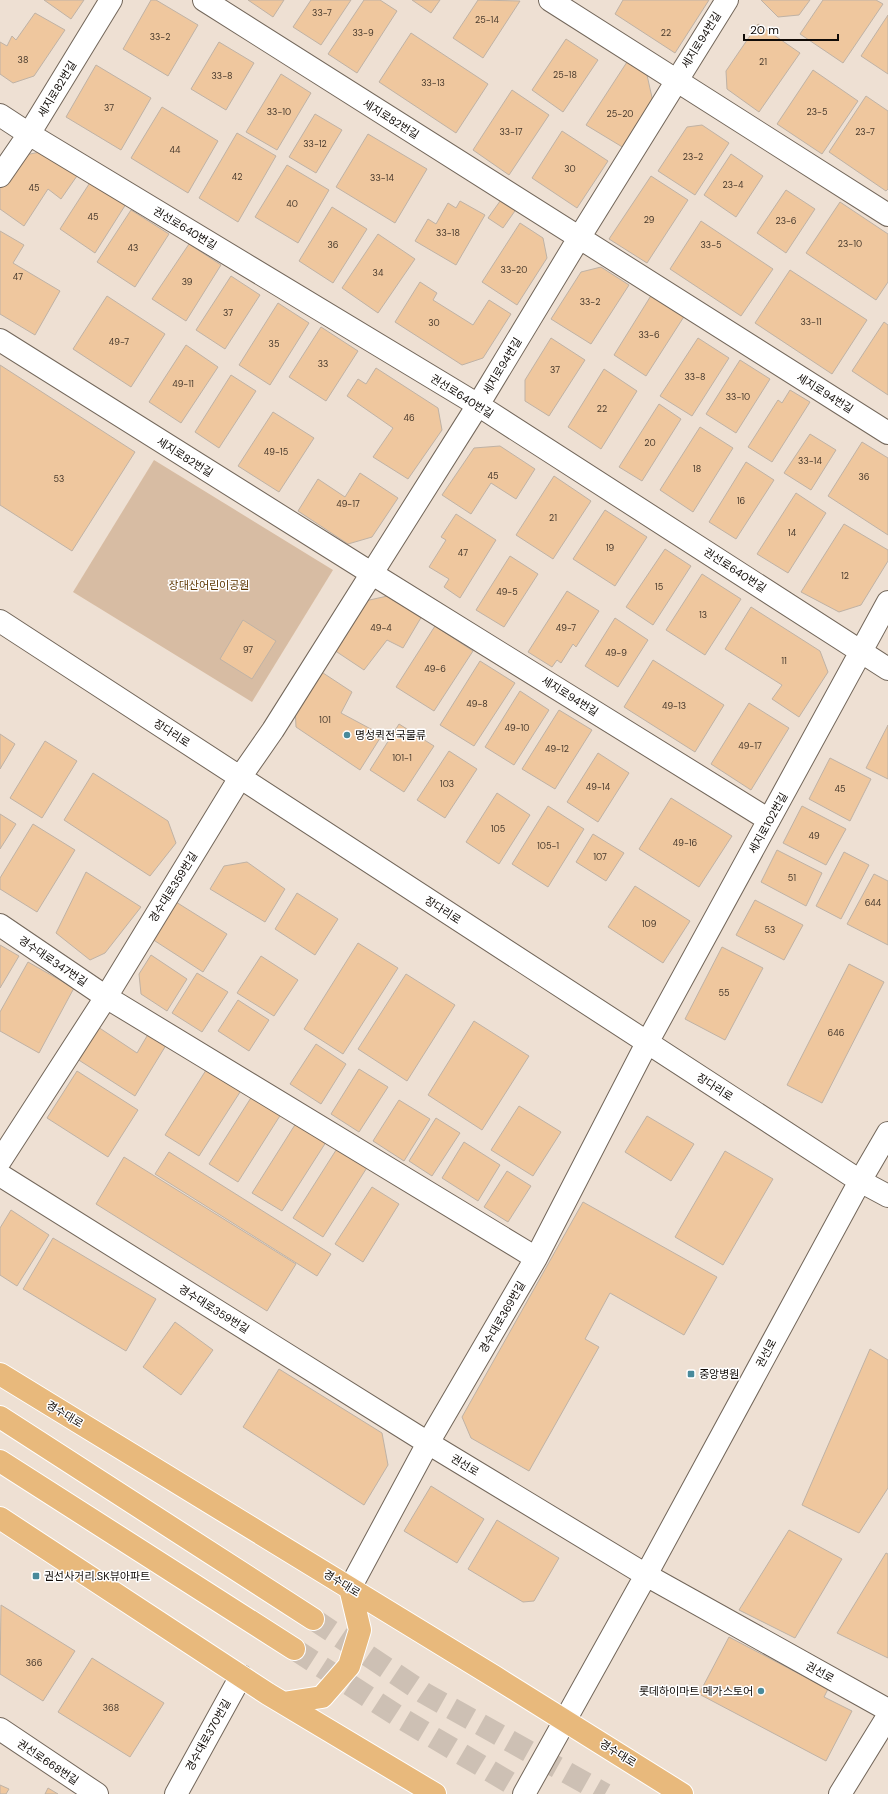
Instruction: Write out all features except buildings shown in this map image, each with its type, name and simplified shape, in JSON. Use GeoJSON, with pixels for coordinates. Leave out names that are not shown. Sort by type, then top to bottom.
{"type":"FeatureCollection","features":[{"type":"Feature","properties":{"kind":"main road","name":"경수대로"},"geometry":{"type":"LineString","coordinates":[[0,1374],[564,1719],[682,1794]]}},
{"type":"Feature","properties":{"kind":"main road"},"geometry":{"type":"LineString","coordinates":[[0,1417],[313,1618]]}},
{"type":"Feature","properties":{"kind":"main road"},"geometry":{"type":"LineString","coordinates":[[0,1461],[294,1649]]}},
{"type":"Feature","properties":{"kind":"main road"},"geometry":{"type":"LineString","coordinates":[[0,1518],[283,1703],[435,1794]]}},
{"type":"Feature","properties":{"kind":"main road"},"geometry":{"type":"LineString","coordinates":[[283,1703],[322,1697],[349,1666],[360,1630],[350,1588]]}},
{"type":"Feature","properties":{"kind":"street","name":"세지로82번길"},"geometry":{"type":"LineString","coordinates":[[0,176],[29,134],[111,0]]}},
{"type":"Feature","properties":{"kind":"street","name":"세지로82번길"},"geometry":{"type":"LineString","coordinates":[[204,0],[579,238]]}},
{"type":"Feature","properties":{"kind":"street"},"geometry":{"type":"LineString","coordinates":[[550,0],[676,80]]}},
{"type":"Feature","properties":{"kind":"street","name":"세지로94번길"},"geometry":{"type":"LineString","coordinates":[[241,776],[272,730],[478,405],[676,80],[727,0]]}},
{"type":"Feature","properties":{"kind":"street","name":"세지로94번길"},"geometry":{"type":"LineString","coordinates":[[676,80],[888,215]]}},
{"type":"Feature","properties":{"kind":"street","name":"권선로640번길"},"geometry":{"type":"LineString","coordinates":[[0,115],[29,134],[478,405],[888,669]]}},
{"type":"Feature","properties":{"kind":"street","name":"세지로94번길"},"geometry":{"type":"LineString","coordinates":[[579,238],[888,433]]}},
{"type":"Feature","properties":{"kind":"street","name":"세지로82번길"},"geometry":{"type":"LineString","coordinates":[[0,340],[371,573]]}},
{"type":"Feature","properties":{"kind":"street","name":"세지로94번길"},"geometry":{"type":"LineString","coordinates":[[371,573],[770,820]]}},
{"type":"Feature","properties":{"kind":"street","name":"세지로102번길"},"geometry":{"type":"LineString","coordinates":[[647,1043],[888,602]]}},
{"type":"Feature","properties":{"kind":"street","name":"장다리로"},"geometry":{"type":"LineString","coordinates":[[0,621],[214,761],[241,776],[860,1181],[888,1196]]}},
{"type":"Feature","properties":{"kind":"street","name":"경수대로359번길"},"geometry":{"type":"LineString","coordinates":[[0,1161],[106,997],[241,776]]}},
{"type":"Feature","properties":{"kind":"street","name":"경수대로347번길"},"geometry":{"type":"LineString","coordinates":[[0,924],[106,997]]}},
{"type":"Feature","properties":{"kind":"street"},"geometry":{"type":"LineString","coordinates":[[106,997],[536,1258]]}},
{"type":"Feature","properties":{"kind":"street","name":"경수대로369번길"},"geometry":{"type":"LineString","coordinates":[[350,1588],[428,1443],[536,1258],[647,1043]]}},
{"type":"Feature","properties":{"kind":"street","name":"권선로"},"geometry":{"type":"LineString","coordinates":[[524,1794],[564,1719],[646,1575],[888,1132]]}},
{"type":"Feature","properties":{"kind":"street","name":"경수대로359번길"},"geometry":{"type":"LineString","coordinates":[[0,1175],[428,1443]]}},
{"type":"Feature","properties":{"kind":"street","name":"권선로"},"geometry":{"type":"LineString","coordinates":[[428,1443],[646,1575],[888,1710]]}},
{"type":"Feature","properties":{"kind":"street","name":"경수대로370번길"},"geometry":{"type":"LineString","coordinates":[[176,1794],[241,1676]]}},
{"type":"Feature","properties":{"kind":"street"},"geometry":{"type":"LineString","coordinates":[[840,1794],[888,1716]]}},
{"type":"Feature","properties":{"kind":"street","name":"권선로668번길"},"geometry":{"type":"LineString","coordinates":[[0,1730],[97,1794]]}},
{"type":"Feature","properties":{"kind":"green space","name":"장대산어린이공원"},"geometry":{"type":"Polygon","coordinates":[[[154,460],[333,570],[252,702],[73,592],[154,460]]]}},
{"type":"Feature","properties":{"kind":"tunnel"},"geometry":{"type":"LineString","coordinates":[[313,1619],[424,1693],[605,1794]]}},
{"type":"Feature","properties":{"kind":"tunnel"},"geometry":{"type":"LineString","coordinates":[[294,1649],[404,1720],[529,1794]]}},
{"type":"Feature","properties":{"kind":"place","name":"명성퀵전국물류"},"geometry":{"type":"Point","coordinates":[347,735]}},
{"type":"Feature","properties":{"kind":"place","name":"중앙병원"},"geometry":{"type":"Point","coordinates":[691,1374]}},
{"type":"Feature","properties":{"kind":"place","name":"권선사거리.SK뷰아파트"},"geometry":{"type":"Point","coordinates":[36,1576]}},
{"type":"Feature","properties":{"kind":"place","name":"롯데하이마트 메가스토어"},"geometry":{"type":"Point","coordinates":[761,1691]}}]}
